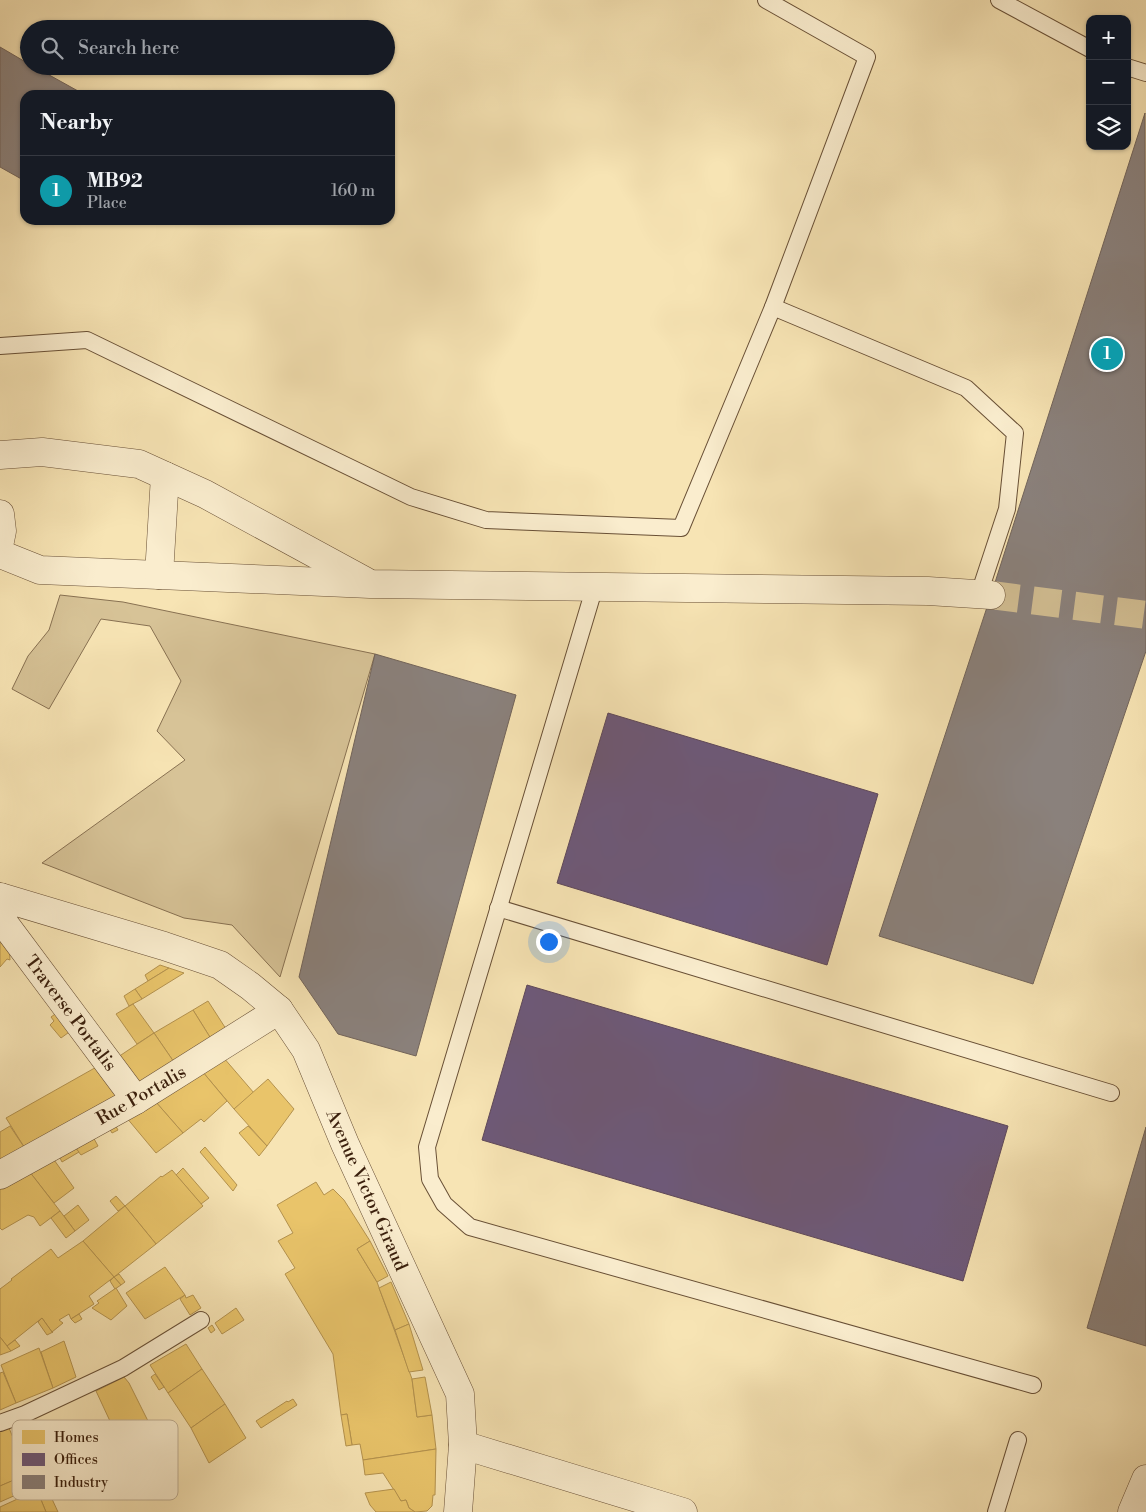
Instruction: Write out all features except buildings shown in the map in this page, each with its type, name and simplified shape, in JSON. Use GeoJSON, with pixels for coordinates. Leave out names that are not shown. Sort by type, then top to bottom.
{"type":"FeatureCollection","features":[{"type":"Feature","properties":{"kind":"street"},"geometry":{"type":"LineString","coordinates":[[0,455],[42,452],[139,464],[206,494],[370,584]]}},
{"type":"Feature","properties":{"kind":"street"},"geometry":{"type":"LineString","coordinates":[[159,575],[165,476]]}},
{"type":"Feature","properties":{"kind":"street"},"geometry":{"type":"LineString","coordinates":[[0,514],[2,531],[0,541]]}},
{"type":"Feature","properties":{"kind":"street"},"geometry":{"type":"LineString","coordinates":[[0,554],[40,570],[370,584],[920,591],[985,595]]}},
{"type":"Feature","properties":{"kind":"street","name":"Avenue Victor Giraud"},"geometry":{"type":"LineString","coordinates":[[0,897],[164,946],[220,966],[250,986],[278,1010],[306,1050],[345,1144],[460,1394],[463,1445],[458,1512]]}},
{"type":"Feature","properties":{"kind":"street","name":"Traverse Portalis"},"geometry":{"type":"LineString","coordinates":[[0,897],[4,923],[136,1100]]}},
{"type":"Feature","properties":{"kind":"street","name":"Rue Portalis"},"geometry":{"type":"LineString","coordinates":[[0,1175],[136,1100],[278,1010]]}},
{"type":"Feature","properties":{"kind":"street"},"geometry":{"type":"LineString","coordinates":[[463,1445],[683,1512]]}},
{"type":"Feature","properties":{"kind":"street"},"geometry":{"type":"LineString","coordinates":[[1132,1512],[1146,1479]]}},
{"type":"Feature","properties":{"kind":"lane"},"geometry":{"type":"LineString","coordinates":[[0,346],[87,340],[411,497],[486,520],[680,528],[773,307],[867,57],[766,0]]}},
{"type":"Feature","properties":{"kind":"lane"},"geometry":{"type":"LineString","coordinates":[[999,0],[1086,47]]}},
{"type":"Feature","properties":{"kind":"lane"},"geometry":{"type":"LineString","coordinates":[[1131,67],[1146,73]]}},
{"type":"Feature","properties":{"kind":"lane"},"geometry":{"type":"LineString","coordinates":[[773,307],[966,388],[1015,433],[1007,509],[985,595]]}},
{"type":"Feature","properties":{"kind":"lane"},"geometry":{"type":"LineString","coordinates":[[595,586],[427,1147],[430,1179],[444,1204],[470,1227],[1034,1385]]}},
{"type":"Feature","properties":{"kind":"lane"},"geometry":{"type":"LineString","coordinates":[[498,908],[1111,1093]]}},
{"type":"Feature","properties":{"kind":"lane"},"geometry":{"type":"LineString","coordinates":[[0,1423],[25,1414],[123,1368],[201,1320]]}},
{"type":"Feature","properties":{"kind":"lane"},"geometry":{"type":"LineString","coordinates":[[996,1512],[1018,1440]]}},
{"type":"Feature","properties":{"kind":"shaded area"},"geometry":{"type":"Polygon","coordinates":[[[60,595],[123,602],[375,654],[280,977],[232,925],[184,918],[42,863],[185,760],[157,731],[181,681],[150,626],[101,619],[49,709],[12,689],[28,656],[49,630],[60,595]]]}},
{"type":"Feature","properties":{"kind":"tunnel"},"geometry":{"type":"LineString","coordinates":[[991,595],[1146,615]]}},
{"type":"Feature","properties":{"kind":"place","name":"MB92"},"geometry":{"type":"Point","coordinates":[1107,354]}}]}
